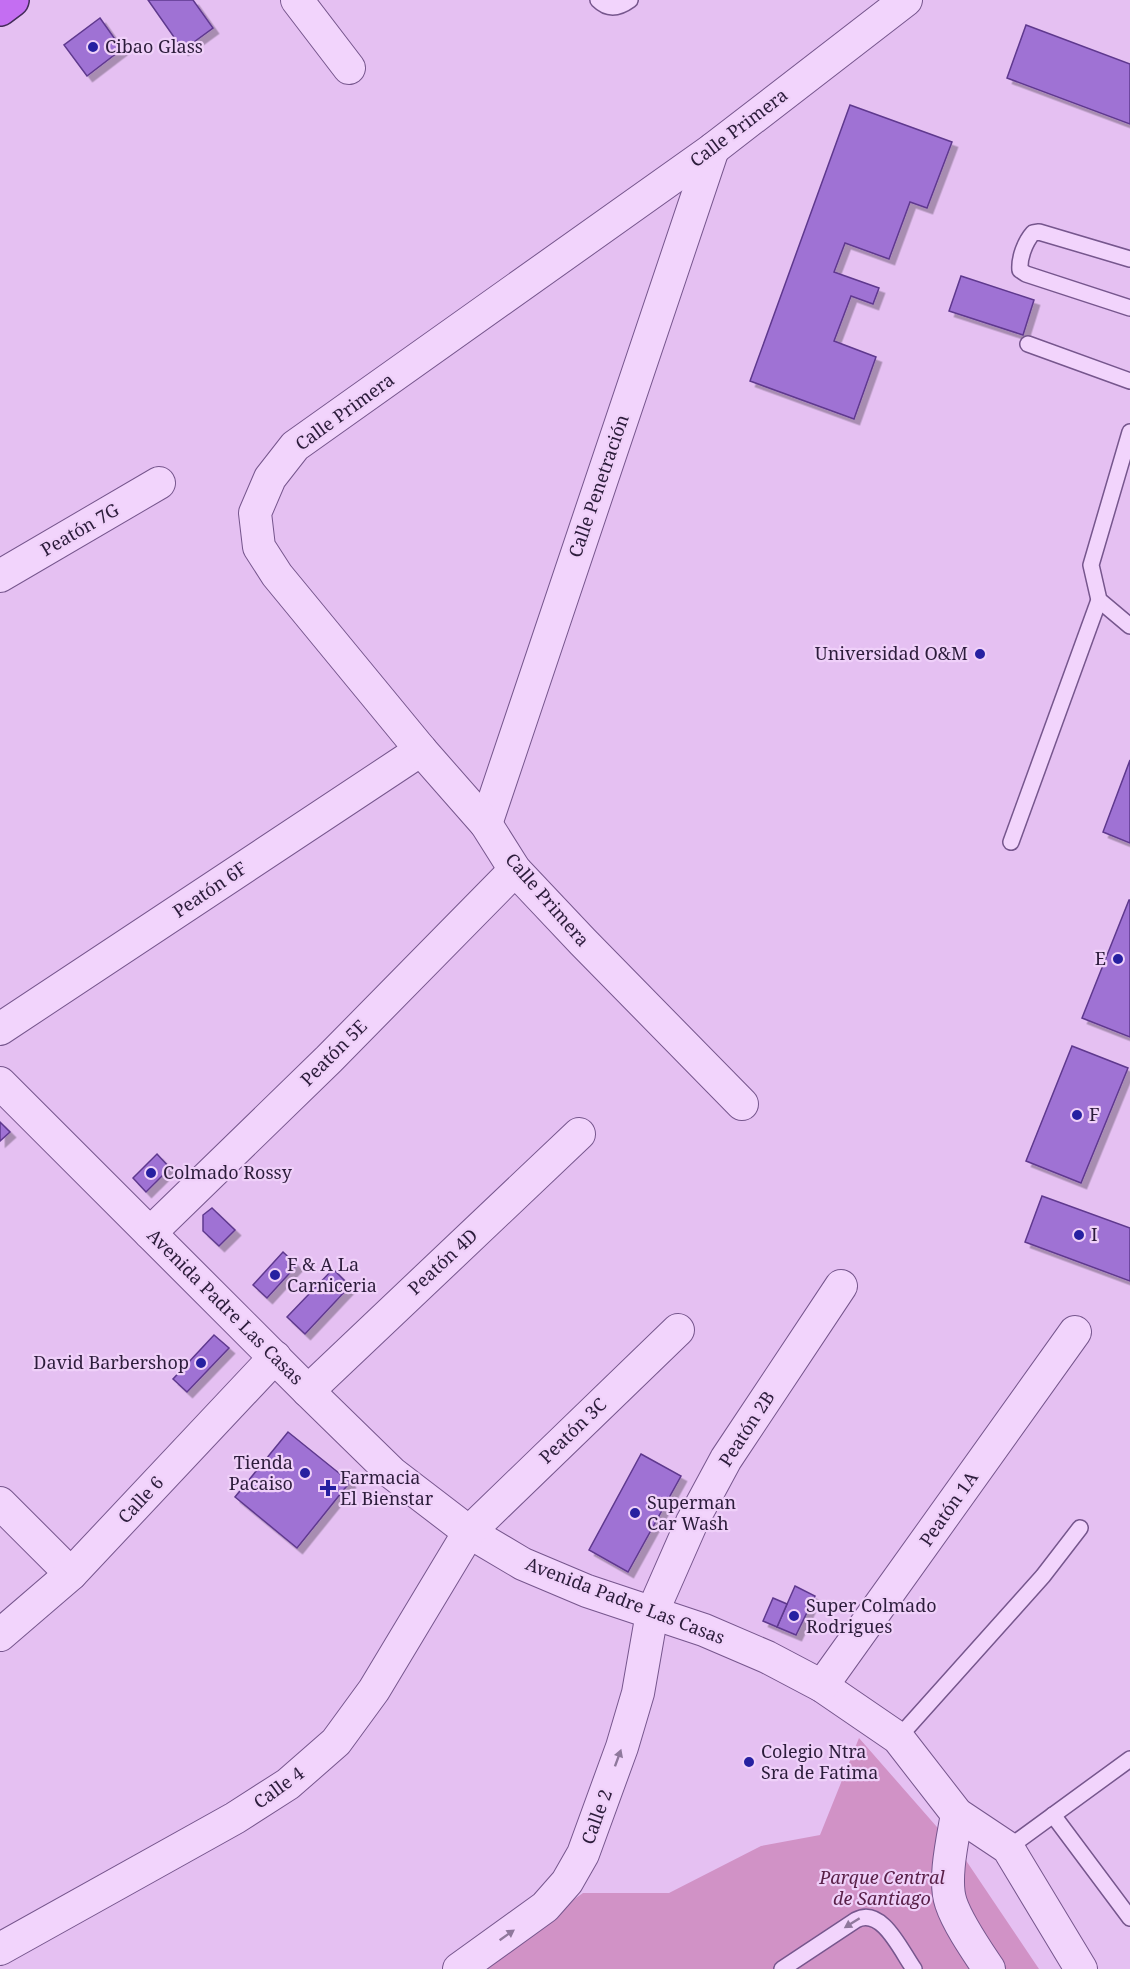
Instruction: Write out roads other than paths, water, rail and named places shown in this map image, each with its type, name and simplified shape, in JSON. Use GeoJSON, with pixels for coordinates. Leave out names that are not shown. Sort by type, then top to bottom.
{"type":"FeatureCollection","features":[{"type":"Feature","properties":{"kind":"highway"},"geometry":{"type":"LineString","coordinates":[[0,9],[12,0]]}},
{"type":"Feature","properties":{"kind":"street"},"geometry":{"type":"LineString","coordinates":[[297,0],[349,68]]}},
{"type":"Feature","properties":{"kind":"street","name":"Calle Primera"},"geometry":{"type":"LineString","coordinates":[[742,1104],[591,951],[515,870],[486,824],[421,750],[277,575],[259,547],[255,513],[270,478],[295,446],[713,149],[906,0]]}},
{"type":"Feature","properties":{"kind":"street","name":"Calle Penetración"},"geometry":{"type":"LineString","coordinates":[[486,824],[713,149]]}},
{"type":"Feature","properties":{"kind":"street","name":"Peatón 7G"},"geometry":{"type":"LineString","coordinates":[[0,576],[159,483]]}},
{"type":"Feature","properties":{"kind":"street","name":"Peatón 6F"},"geometry":{"type":"LineString","coordinates":[[0,1029],[421,750]]}},
{"type":"Feature","properties":{"kind":"street","name":"Peatón 5E"},"geometry":{"type":"LineString","coordinates":[[150,1233],[329,1059],[515,870]]}},
{"type":"Feature","properties":{"kind":"street","name":"Avenida Padre Las Casas"},"geometry":{"type":"LineString","coordinates":[[0,1083],[392,1473],[469,1532],[523,1564],[587,1591],[704,1630],[756,1652],[822,1686],[898,1738],[957,1814],[1008,1848],[1081,1969]]}},
{"type":"Feature","properties":{"kind":"street","name":"Peatón 4D"},"geometry":{"type":"LineString","coordinates":[[308,1391],[579,1134]]}},
{"type":"Feature","properties":{"kind":"street","name":"Peatón 2B"},"geometry":{"type":"LineString","coordinates":[[652,1613],[692,1522],[726,1459],[841,1286]]}},
{"type":"Feature","properties":{"kind":"street","name":"Peatón 3C"},"geometry":{"type":"LineString","coordinates":[[469,1532],[678,1330]]}},
{"type":"Feature","properties":{"kind":"street","name":"Peatón 1A"},"geometry":{"type":"LineString","coordinates":[[822,1686],[1075,1332]]}},
{"type":"Feature","properties":{"kind":"street","name":"Calle 6"},"geometry":{"type":"LineString","coordinates":[[0,1635],[70,1574],[275,1357]]}},
{"type":"Feature","properties":{"kind":"street"},"geometry":{"type":"LineString","coordinates":[[0,1503],[70,1574]]}},
{"type":"Feature","properties":{"kind":"street","name":"Calle 4"},"geometry":{"type":"LineString","coordinates":[[0,1949],[235,1818],[288,1784],[336,1742],[374,1690],[469,1532]]}},
{"type":"Feature","properties":{"kind":"street","name":"Calle 2"},"geometry":{"type":"LineString","coordinates":[[459,1969],[545,1907],[567,1882],[583,1854],[622,1746],[634,1704],[652,1613]]}},
{"type":"Feature","properties":{"kind":"street"},"geometry":{"type":"LineString","coordinates":[[957,1814],[949,1867],[951,1902],[989,1969]]}},
{"type":"Feature","properties":{"kind":"lane"},"geometry":{"type":"LineString","coordinates":[[598,0],[605,6],[619,8],[630,0]]}},
{"type":"Feature","properties":{"kind":"lane"},"geometry":{"type":"LineString","coordinates":[[1130,259],[1040,232],[1033,233],[1028,238],[1019,265],[1020,270],[1026,274],[1130,308]]}},
{"type":"Feature","properties":{"kind":"lane"},"geometry":{"type":"LineString","coordinates":[[1028,344],[1130,381]]}},
{"type":"Feature","properties":{"kind":"lane"},"geometry":{"type":"LineString","coordinates":[[1011,843],[1099,600],[1091,565],[1130,432]]}},
{"type":"Feature","properties":{"kind":"lane"},"geometry":{"type":"LineString","coordinates":[[1099,600],[1130,626]]}},
{"type":"Feature","properties":{"kind":"lane"},"geometry":{"type":"LineString","coordinates":[[898,1738],[1043,1576],[1080,1528]]}},
{"type":"Feature","properties":{"kind":"lane"},"geometry":{"type":"LineString","coordinates":[[1008,1848],[1130,1759]]}},
{"type":"Feature","properties":{"kind":"lane"},"geometry":{"type":"LineString","coordinates":[[1053,1815],[1130,1918]]}},
{"type":"Feature","properties":{"kind":"lane"},"geometry":{"type":"LineString","coordinates":[[782,1969],[856,1920],[867,1916],[882,1923],[906,1966]]}},
{"type":"Feature","properties":{"kind":"place","name":"Cibao Glass"},"geometry":{"type":"Point","coordinates":[93,47]}},
{"type":"Feature","properties":{"kind":"place","name":"Universidad O&M"},"geometry":{"type":"Point","coordinates":[980,654]}},
{"type":"Feature","properties":{"kind":"place","name":"E"},"geometry":{"type":"Point","coordinates":[1118,959]}},
{"type":"Feature","properties":{"kind":"place","name":"F"},"geometry":{"type":"Point","coordinates":[1077,1115]}},
{"type":"Feature","properties":{"kind":"place","name":"Colmado Rossy"},"geometry":{"type":"Point","coordinates":[151,1173]}},
{"type":"Feature","properties":{"kind":"place","name":"I"},"geometry":{"type":"Point","coordinates":[1079,1235]}},
{"type":"Feature","properties":{"kind":"place","name":"F & A La Carniceria"},"geometry":{"type":"Point","coordinates":[275,1275]}},
{"type":"Feature","properties":{"kind":"place","name":"David Barbershop"},"geometry":{"type":"Point","coordinates":[201,1363]}},
{"type":"Feature","properties":{"kind":"place","name":"Tienda Pacaiso"},"geometry":{"type":"Point","coordinates":[305,1473]}},
{"type":"Feature","properties":{"kind":"place","name":"Farmacia El Bienstar"},"geometry":{"type":"Point","coordinates":[328,1488]}},
{"type":"Feature","properties":{"kind":"place","name":"Superman Car Wash"},"geometry":{"type":"Point","coordinates":[635,1513]}},
{"type":"Feature","properties":{"kind":"place","name":"Super Colmado Rodrigues"},"geometry":{"type":"Point","coordinates":[794,1616]}},
{"type":"Feature","properties":{"kind":"place","name":"Colegio Ntra Sra de Fatima"},"geometry":{"type":"Point","coordinates":[749,1762]}},
{"type":"Feature","properties":{"kind":"park label","name":"Parque Central de Santiago"},"geometry":{"type":"Point","coordinates":[882,1888]}}]}
